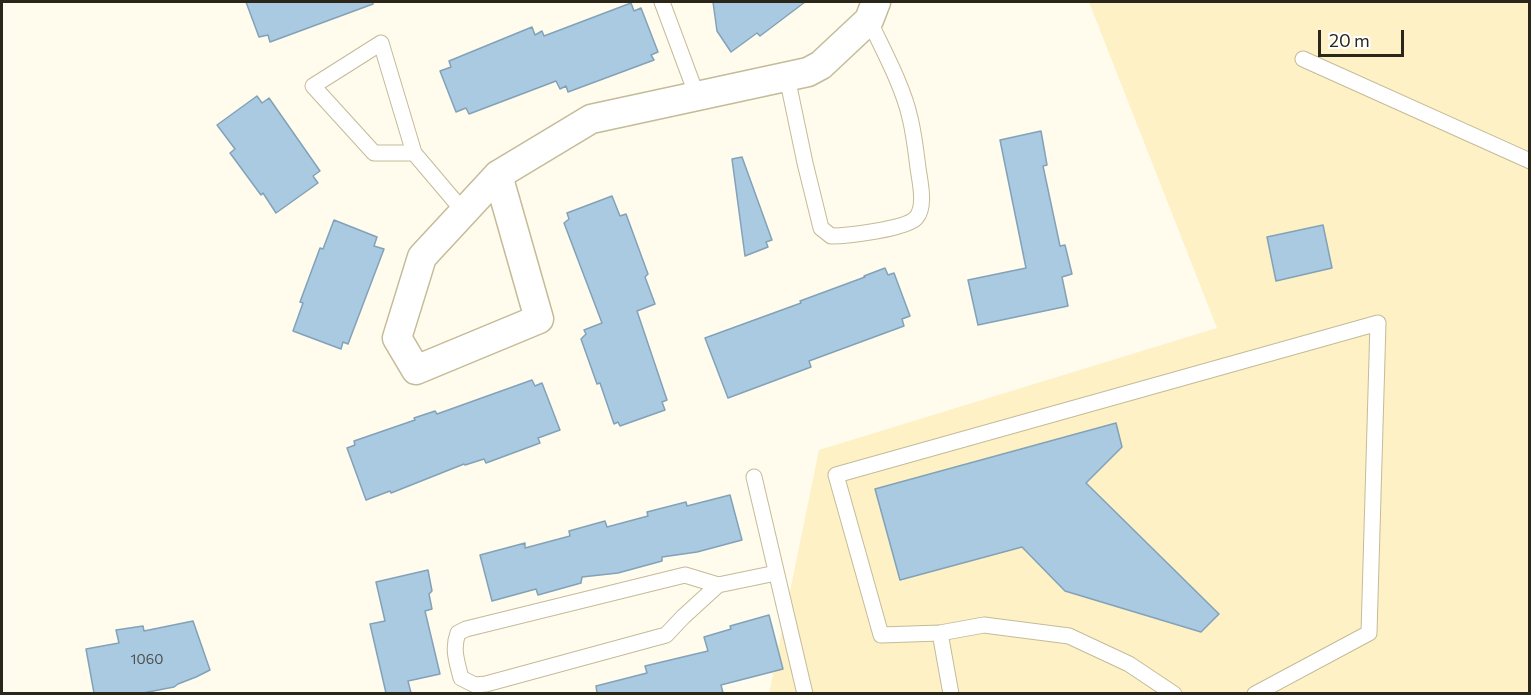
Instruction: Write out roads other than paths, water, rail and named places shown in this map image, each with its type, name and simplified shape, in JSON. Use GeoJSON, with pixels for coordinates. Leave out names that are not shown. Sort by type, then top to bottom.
{"type":"FeatureCollection","features":[{"type":"Feature","properties":{"kind":"street"},"geometry":{"type":"LineString","coordinates":[[498,175],[539,319],[416,370],[397,338],[422,257],[498,175],[591,119],[808,72],[821,65],[872,11]]}},
{"type":"Feature","properties":{"kind":"lane"},"geometry":{"type":"LineString","coordinates":[[662,2],[697,96]]}},
{"type":"Feature","properties":{"kind":"lane"},"geometry":{"type":"LineString","coordinates":[[787,77],[821,228],[831,236],[844,236],[903,225],[916,218],[922,191],[910,117],[872,11]]}},
{"type":"Feature","properties":{"kind":"lane"},"geometry":{"type":"LineString","coordinates":[[414,153],[374,153],[313,86],[381,42],[414,153],[464,212]]}},
{"type":"Feature","properties":{"kind":"lane"},"geometry":{"type":"LineString","coordinates":[[1303,59],[1530,161]]}},
{"type":"Feature","properties":{"kind":"lane"},"geometry":{"type":"LineString","coordinates":[[1174,693],[1129,664],[1069,636],[984,625],[940,633],[881,635],[836,475],[1378,323],[1369,633],[1255,693]]}},
{"type":"Feature","properties":{"kind":"lane"},"geometry":{"type":"LineString","coordinates":[[754,477],[805,693]]}},
{"type":"Feature","properties":{"kind":"lane"},"geometry":{"type":"LineString","coordinates":[[718,585],[666,635],[486,684],[475,685],[461,678],[454,652],[458,633],[466,629],[685,575],[718,585],[776,573]]}},
{"type":"Feature","properties":{"kind":"lane"},"geometry":{"type":"LineString","coordinates":[[940,633],[951,693]]}}]}
